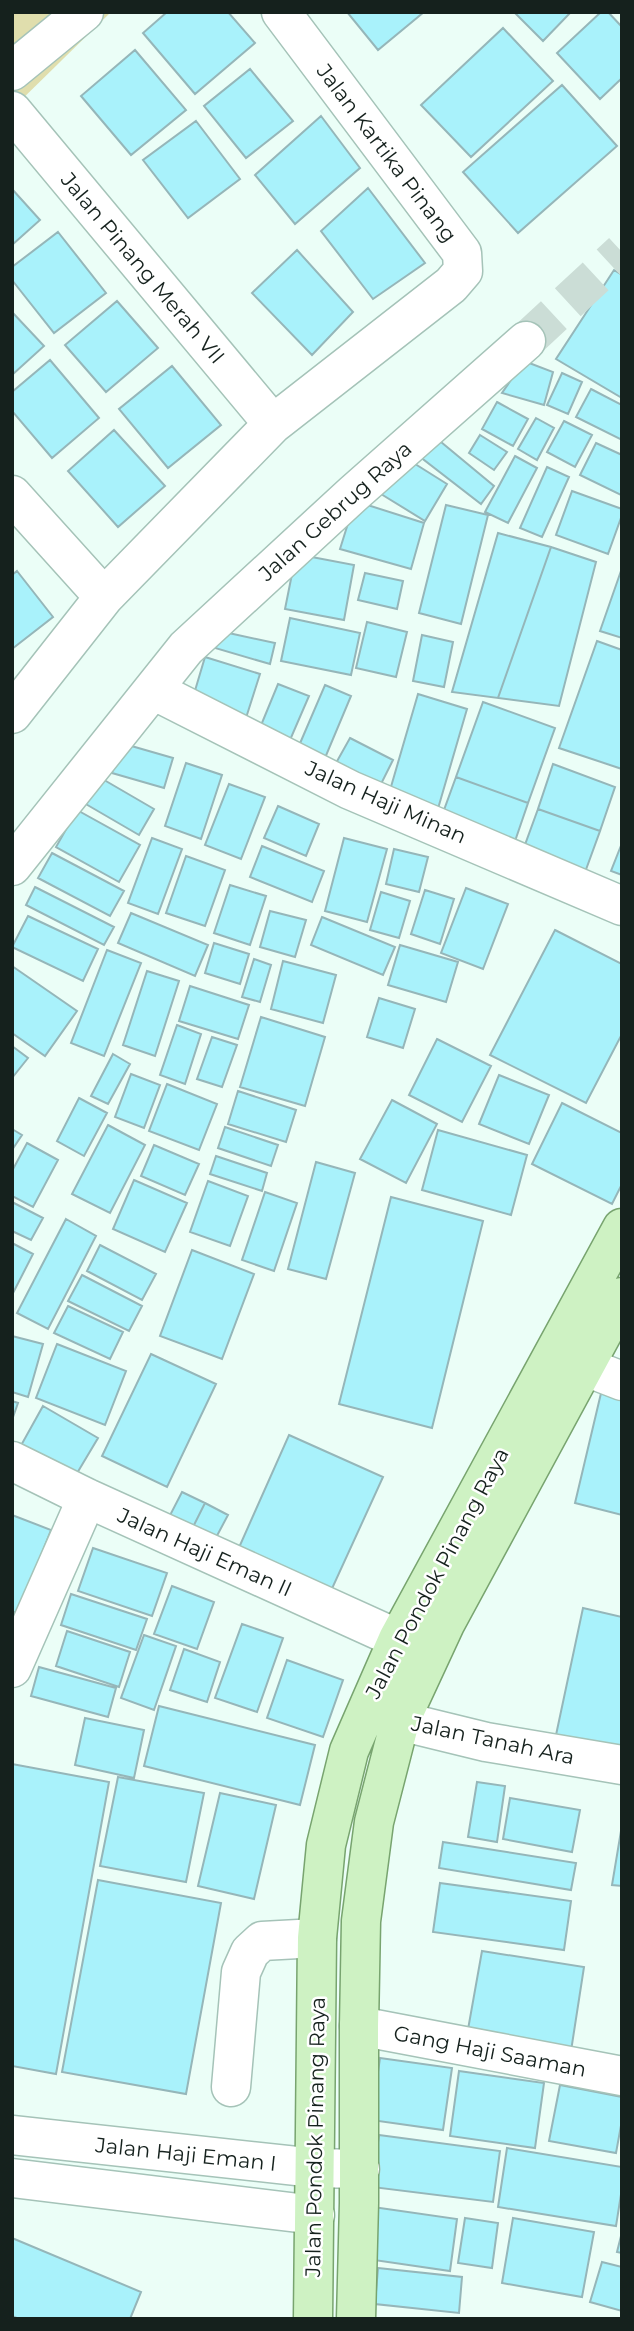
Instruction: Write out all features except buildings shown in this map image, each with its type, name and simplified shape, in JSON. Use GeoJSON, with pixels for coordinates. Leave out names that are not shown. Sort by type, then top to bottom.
{"type":"FeatureCollection","features":[{"type":"Feature","properties":{"kind":"main road","name":"Jalan Pondok Pinang Raya"},"geometry":{"type":"LineString","coordinates":[[313,2319],[317,1938],[326,1844],[349,1751],[385,1711],[445,1624],[569,1361],[622,1228]]}},
{"type":"Feature","properties":{"kind":"main road","name":"Jalan Pondok Pinang Raya"},"geometry":{"type":"LineString","coordinates":[[356,2319],[361,1921],[385,1711],[398,1639],[569,1361],[622,1297]]}},
{"type":"Feature","properties":{"kind":"street"},"geometry":{"type":"LineString","coordinates":[[12,71],[84,12]]}},
{"type":"Feature","properties":{"kind":"street","name":"Jalan Kartika Pinang"},"geometry":{"type":"LineString","coordinates":[[273,424],[451,285],[463,271],[462,253],[281,12]]}},
{"type":"Feature","properties":{"kind":"street","name":"Jalan Pinang Merah VII"},"geometry":{"type":"LineString","coordinates":[[12,111],[273,424]]}},
{"type":"Feature","properties":{"kind":"street","name":"Jalan Gebrug Raya"},"geometry":{"type":"LineString","coordinates":[[153,690],[186,648],[353,494],[526,341]]}},
{"type":"Feature","properties":{"kind":"street"},"geometry":{"type":"LineString","coordinates":[[12,714],[104,597],[273,424]]}},
{"type":"Feature","properties":{"kind":"street"},"geometry":{"type":"LineString","coordinates":[[12,495],[104,597]]}},
{"type":"Feature","properties":{"kind":"street"},"geometry":{"type":"LineString","coordinates":[[12,866],[153,690]]}},
{"type":"Feature","properties":{"kind":"street","name":"Jalan Haji Minan"},"geometry":{"type":"LineString","coordinates":[[153,690],[350,790],[622,906]]}},
{"type":"Feature","properties":{"kind":"street"},"geometry":{"type":"LineString","coordinates":[[569,1361],[622,1381]]}},
{"type":"Feature","properties":{"kind":"street","name":"Jalan Haji Eman II"},"geometry":{"type":"LineString","coordinates":[[12,1461],[87,1498],[398,1639]]}},
{"type":"Feature","properties":{"kind":"street"},"geometry":{"type":"LineString","coordinates":[[12,1668],[87,1498]]}},
{"type":"Feature","properties":{"kind":"street","name":"Jalan Tanah Ara"},"geometry":{"type":"LineString","coordinates":[[385,1711],[486,1742],[622,1765]]}},
{"type":"Feature","properties":{"kind":"street"},"geometry":{"type":"LineString","coordinates":[[231,2087],[241,1972],[250,1952],[262,1941],[317,1938]]}},
{"type":"Feature","properties":{"kind":"street","name":"Gang Haji Saaman"},"geometry":{"type":"LineString","coordinates":[[359,2026],[622,2076]]}},
{"type":"Feature","properties":{"kind":"street","name":"Jalan Haji Eman I"},"geometry":{"type":"LineString","coordinates":[[12,2135],[315,2168],[359,2169]]}},
{"type":"Feature","properties":{"kind":"street"},"geometry":{"type":"LineString","coordinates":[[12,2178],[315,2215]]}},
{"type":"Feature","properties":{"kind":"shaded area"},"geometry":{"type":"Polygon","coordinates":[[[12,12],[111,12],[12,109],[12,12]]]}},
{"type":"Feature","properties":{"kind":"tunnel"},"geometry":{"type":"LineString","coordinates":[[526,341],[622,252]]}}]}
